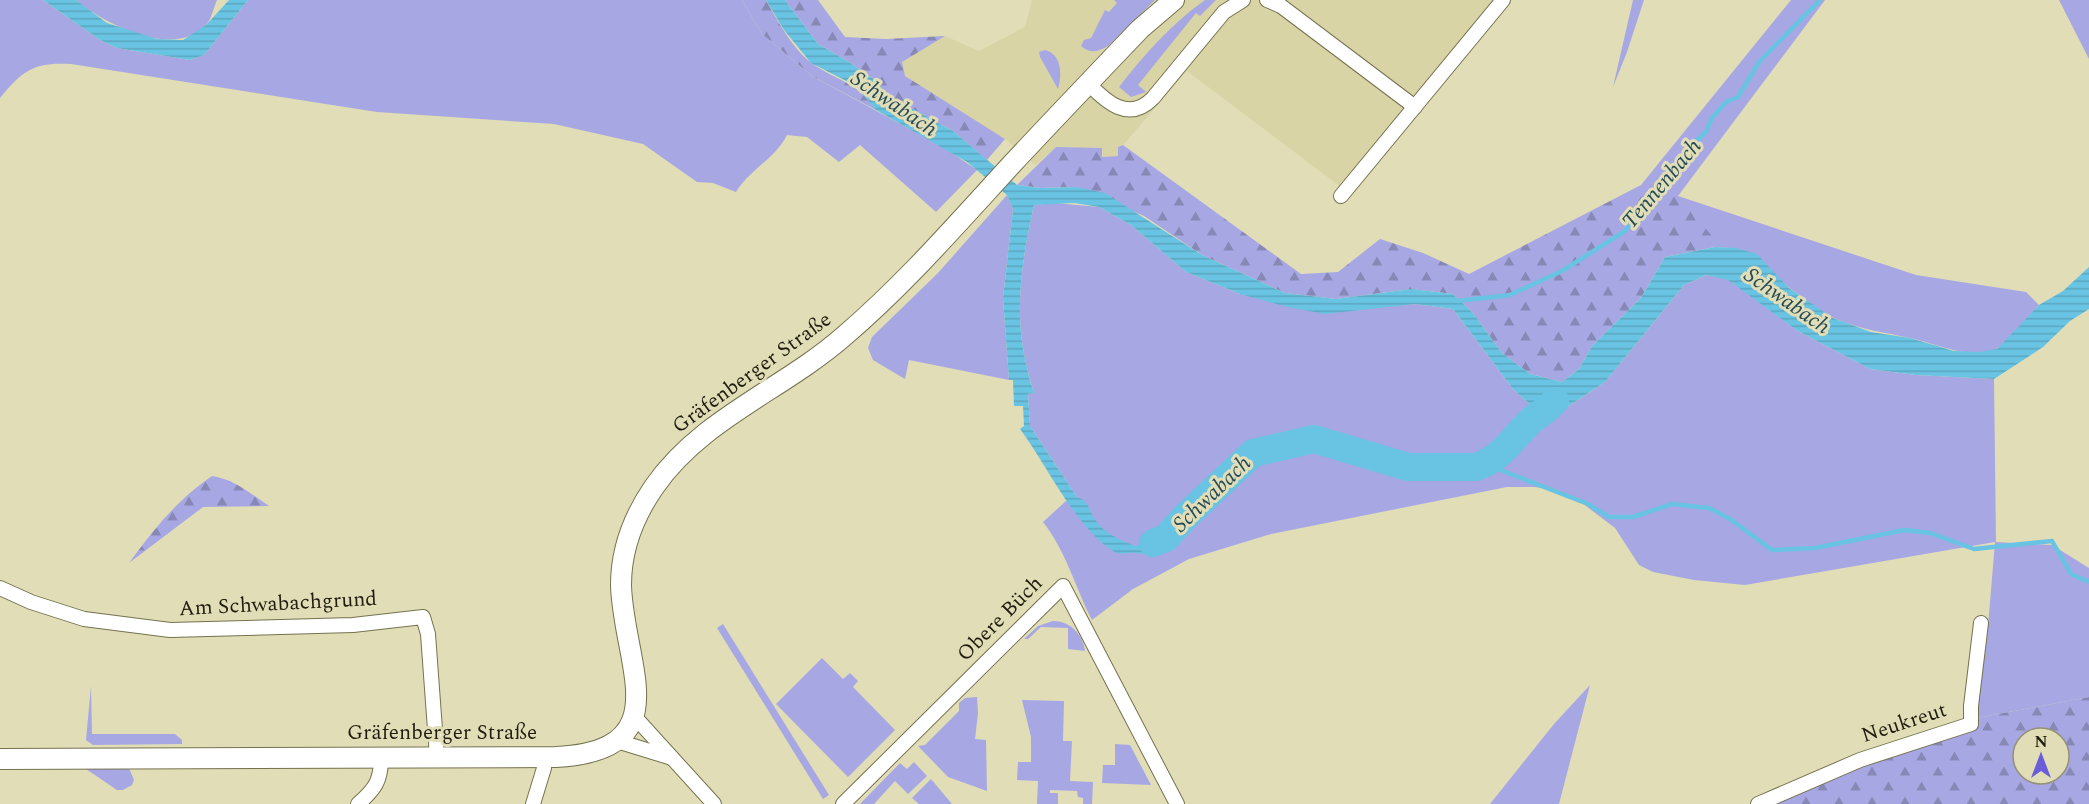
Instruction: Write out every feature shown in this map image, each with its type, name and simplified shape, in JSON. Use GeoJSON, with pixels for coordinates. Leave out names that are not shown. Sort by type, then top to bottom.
{"type":"FeatureCollection","features":[{"type":"Feature","properties":{"kind":"main road","name":"Gräfenberger Straße"},"geometry":{"type":"LineString","coordinates":[[0,759],[544,757],[590,754],[617,741],[628,729],[634,716],[637,689],[624,617],[621,576],[628,538],[648,496],[674,462],[707,431],[842,339],[893,292],[1088,83],[1140,29],[1174,0]]}},
{"type":"Feature","properties":{"kind":"street"},"geometry":{"type":"LineString","coordinates":[[1088,83],[1114,106],[1129,110],[1140,108],[1153,98],[1224,12],[1243,0]]}},
{"type":"Feature","properties":{"kind":"street"},"geometry":{"type":"LineString","coordinates":[[1267,0],[1281,6],[1415,107]]}},
{"type":"Feature","properties":{"kind":"street"},"geometry":{"type":"LineString","coordinates":[[1341,196],[1503,0]]}},
{"type":"Feature","properties":{"kind":"street","name":"Obere Büch"},"geometry":{"type":"LineString","coordinates":[[843,804],[1063,586],[1177,804]]}},
{"type":"Feature","properties":{"kind":"street","name":"Am Schwabachgrund"},"geometry":{"type":"LineString","coordinates":[[0,588],[31,602],[84,619],[170,630],[353,625],[423,617],[428,634],[437,757]]}},
{"type":"Feature","properties":{"kind":"street","name":"Neukreut"},"geometry":{"type":"LineString","coordinates":[[1758,804],[1860,760],[1971,724],[1981,623]]}},
{"type":"Feature","properties":{"kind":"street"},"geometry":{"type":"LineString","coordinates":[[634,716],[714,804]]}},
{"type":"Feature","properties":{"kind":"street"},"geometry":{"type":"LineString","coordinates":[[617,741],[673,759]]}},
{"type":"Feature","properties":{"kind":"street"},"geometry":{"type":"LineString","coordinates":[[533,804],[544,768],[544,757]]}},
{"type":"Feature","properties":{"kind":"street"},"geometry":{"type":"LineString","coordinates":[[358,804],[376,789],[381,758]]}},
{"type":"Feature","properties":{"kind":"shaded area"},"geometry":{"type":"Polygon","coordinates":[[[1032,0],[1502,0],[1341,187],[1187,71],[1123,145],[1118,147],[1119,156],[1102,157],[1102,149],[1056,147],[1035,165],[1002,136],[997,136],[905,76],[902,62],[945,36],[979,51],[1025,27],[1032,0]]]}},
{"type":"Feature","properties":{"kind":"green space"},"geometry":{"type":"Polygon","coordinates":[[[0,0],[43,0],[100,40],[117,48],[190,60],[204,55],[248,0],[742,0],[762,34],[812,76],[943,147],[977,170],[936,212],[860,145],[839,162],[807,137],[787,135],[776,151],[749,176],[736,192],[713,183],[697,182],[643,144],[554,124],[377,112],[71,64],[38,66],[23,74],[0,98],[0,0]]]}},
{"type":"Feature","properties":{"kind":"green space"},"geometry":{"type":"Polygon","coordinates":[[[76,0],[217,0],[206,25],[192,35],[176,39],[158,39],[121,28],[76,0]]]}},
{"type":"Feature","properties":{"kind":"green space"},"geometry":{"type":"Polygon","coordinates":[[[742,0],[766,0],[786,35],[806,58],[822,70],[854,87],[869,100],[876,110],[812,76],[762,34],[742,0]]]}},
{"type":"Feature","properties":{"kind":"green space"},"geometry":{"type":"Polygon","coordinates":[[[785,0],[818,0],[845,37],[886,39],[945,36],[902,62],[905,76],[1005,139],[987,160],[953,131],[889,96],[876,81],[818,44],[785,0]]]}},
{"type":"Feature","properties":{"kind":"green space"},"geometry":{"type":"Polygon","coordinates":[[[1114,0],[1155,0],[1108,46],[1094,51],[1085,49],[1081,46],[1084,40],[1091,38],[1105,10],[1109,12],[1117,3],[1114,0]]]}},
{"type":"Feature","properties":{"kind":"green space"},"geometry":{"type":"Polygon","coordinates":[[[1205,0],[1216,0],[1200,16],[1196,13],[1138,85],[1146,92],[1131,97],[1119,87],[1159,40],[1205,0]]]}},
{"type":"Feature","properties":{"kind":"green space"},"geometry":{"type":"Polygon","coordinates":[[[1633,0],[1644,0],[1613,87],[1633,0]]]}},
{"type":"Feature","properties":{"kind":"green space"},"geometry":{"type":"Polygon","coordinates":[[[1791,0],[1825,0],[1678,196],[1916,275],[2026,292],[2039,305],[2011,337],[1994,350],[1962,352],[1836,319],[1821,311],[1785,284],[1756,256],[1733,248],[1715,247],[1704,228],[1641,185],[1791,0]]]}},
{"type":"Feature","properties":{"kind":"green space"},"geometry":{"type":"Polygon","coordinates":[[[2059,0],[2089,0],[2089,59],[2059,0]]]}},
{"type":"Feature","properties":{"kind":"green space"},"geometry":{"type":"Polygon","coordinates":[[[1045,50],[1051,52],[1058,60],[1060,78],[1058,89],[1040,57],[1039,52],[1045,50]]]}},
{"type":"Feature","properties":{"kind":"green space"},"geometry":{"type":"Polygon","coordinates":[[[1123,145],[1301,274],[1338,272],[1380,239],[1423,253],[1469,274],[1641,185],[1678,196],[1712,236],[1715,247],[1665,257],[1641,298],[1592,346],[1579,369],[1562,382],[1530,374],[1502,353],[1472,312],[1453,294],[1411,289],[1336,299],[1285,293],[1202,255],[1144,216],[1076,187],[1041,188],[1017,185],[1056,147],[1102,148],[1102,157],[1118,156],[1118,147],[1123,145]]]}},
{"type":"Feature","properties":{"kind":"green space"},"geometry":{"type":"Polygon","coordinates":[[[1007,195],[1013,209],[1003,298],[1009,380],[909,360],[905,379],[873,360],[868,348],[872,337],[938,273],[1007,195]]]}},
{"type":"Feature","properties":{"kind":"green space"},"geometry":{"type":"Polygon","coordinates":[[[1055,203],[1099,207],[1131,225],[1186,272],[1240,294],[1374,307],[1415,304],[1453,309],[1513,389],[1536,410],[1527,423],[1537,427],[1605,382],[1684,285],[1706,275],[1728,279],[1798,331],[1870,369],[1916,375],[1994,379],[1996,542],[2052,545],[2089,568],[2089,697],[1971,719],[1988,626],[1995,542],[1745,585],[1694,580],[1653,572],[1639,565],[1615,528],[1582,503],[1558,491],[1535,487],[1507,487],[1271,534],[1189,559],[1133,589],[1092,620],[1058,545],[1043,522],[1066,501],[1077,497],[1030,426],[1028,394],[1035,393],[1028,374],[1020,326],[1023,266],[1034,205],[1055,203]]]}},
{"type":"Feature","properties":{"kind":"green space"},"geometry":{"type":"Polygon","coordinates":[[[212,476],[235,484],[269,506],[203,507],[129,563],[167,516],[199,485],[212,476]]]}},
{"type":"Feature","properties":{"kind":"green space"},"geometry":{"type":"Polygon","coordinates":[[[1053,621],[1065,623],[1075,630],[1082,639],[1085,651],[1068,649],[1068,628],[1041,627],[1028,639],[1024,639],[1038,626],[1053,621]]]}},
{"type":"Feature","properties":{"kind":"green space"},"geometry":{"type":"Polygon","coordinates":[[[723,624],[829,795],[823,799],[717,628],[723,624]]]}},
{"type":"Feature","properties":{"kind":"green space"},"geometry":{"type":"Polygon","coordinates":[[[822,658],[843,679],[850,673],[858,681],[853,687],[895,730],[848,777],[776,704],[822,658]]]}},
{"type":"Feature","properties":{"kind":"green space"},"geometry":{"type":"Polygon","coordinates":[[[1590,685],[1559,804],[1490,804],[1554,724],[1590,685]]]}},
{"type":"Feature","properties":{"kind":"green space"},"geometry":{"type":"Polygon","coordinates":[[[91,686],[92,734],[175,734],[182,740],[182,744],[93,745],[86,740],[91,686]]]}},
{"type":"Feature","properties":{"kind":"green space"},"geometry":{"type":"Polygon","coordinates":[[[977,697],[975,739],[986,740],[987,791],[948,777],[918,746],[925,745],[959,711],[959,703],[965,698],[977,697]]]}},
{"type":"Feature","properties":{"kind":"green space"},"geometry":{"type":"Polygon","coordinates":[[[2089,697],[2089,804],[1763,804],[1971,719],[2089,697]]]}},
{"type":"Feature","properties":{"kind":"green space"},"geometry":{"type":"Polygon","coordinates":[[[1022,700],[1064,701],[1063,741],[1072,741],[1070,781],[1093,782],[1092,804],[1083,804],[1083,798],[1078,797],[1077,791],[1050,790],[1050,793],[1058,793],[1058,804],[1037,804],[1038,781],[1017,780],[1018,762],[1031,762],[1031,737],[1022,700]]]}},
{"type":"Feature","properties":{"kind":"green space"},"geometry":{"type":"Polygon","coordinates":[[[1115,744],[1130,745],[1151,785],[1102,783],[1103,765],[1115,765],[1115,744]]]}},
{"type":"Feature","properties":{"kind":"green space"},"geometry":{"type":"Polygon","coordinates":[[[914,762],[927,776],[908,794],[895,781],[874,804],[860,804],[900,763],[907,769],[914,762]]]}},
{"type":"Feature","properties":{"kind":"green space"},"geometry":{"type":"Polygon","coordinates":[[[129,768],[134,780],[132,785],[123,790],[117,790],[86,769],[129,768]]]}},
{"type":"Feature","properties":{"kind":"green space"},"geometry":{"type":"Polygon","coordinates":[[[931,779],[952,804],[919,804],[912,798],[931,779]]]}},
{"type":"Feature","properties":{"kind":"water"},"geometry":{"type":"Polygon","coordinates":[[[43,0],[76,0],[107,23],[157,39],[183,40],[206,25],[229,0],[248,0],[204,55],[190,60],[117,48],[100,40],[43,0]]]}},
{"type":"Feature","properties":{"kind":"water"},"geometry":{"type":"Polygon","coordinates":[[[766,0],[785,0],[818,44],[876,81],[889,96],[953,131],[1017,185],[1041,188],[1076,187],[1105,193],[1202,255],[1285,293],[1336,299],[1411,289],[1453,294],[1472,312],[1502,353],[1530,374],[1562,382],[1579,369],[1592,346],[1641,298],[1665,257],[1715,247],[1736,248],[1757,254],[1789,288],[1833,318],[1871,332],[1910,338],[1954,351],[1979,352],[1997,349],[2039,305],[2063,291],[2089,267],[2089,309],[2070,321],[2043,347],[1994,379],[1916,375],[1870,369],[1798,331],[1728,280],[1706,275],[1684,285],[1605,382],[1558,413],[1536,410],[1513,389],[1453,309],[1415,304],[1325,314],[1288,307],[1240,294],[1186,272],[1131,225],[1099,207],[1074,203],[1034,205],[1023,266],[1020,306],[1023,347],[1035,393],[1028,394],[1030,426],[1077,497],[1087,503],[1098,524],[1112,535],[1135,546],[1148,542],[1183,519],[1175,534],[1159,550],[1144,554],[1118,553],[1099,540],[1086,527],[1020,429],[1024,426],[1023,406],[1014,406],[1013,380],[1009,380],[1003,298],[1013,209],[1007,195],[967,162],[876,110],[856,86],[811,63],[784,30],[766,0]]]}},
{"type":"Feature","properties":{"kind":"waterway","name":"Tennenbach"},"geometry":{"type":"LineString","coordinates":[[1457,301],[1510,295],[1562,271],[1625,231],[1654,191],[1684,160],[1690,147],[1706,132],[1712,118],[1726,102],[1738,97],[1759,62],[1820,0]]}},
{"type":"Feature","properties":{"kind":"waterway","name":"Schwabach"},"geometry":{"type":"LineString","coordinates":[[1153,543],[1166,538],[1253,453],[1314,439],[1408,467],[1476,467],[1502,452],[1533,419],[1555,401]]}},
{"type":"Feature","properties":{"kind":"waterway"},"geometry":{"type":"LineString","coordinates":[[1485,464],[1588,504],[1609,517],[1633,517],[1672,504],[1709,508],[1730,519],[1772,550],[1815,548],[1904,530],[1930,533],[1974,549],[2052,541],[2071,574],[2089,582]]}}]}
